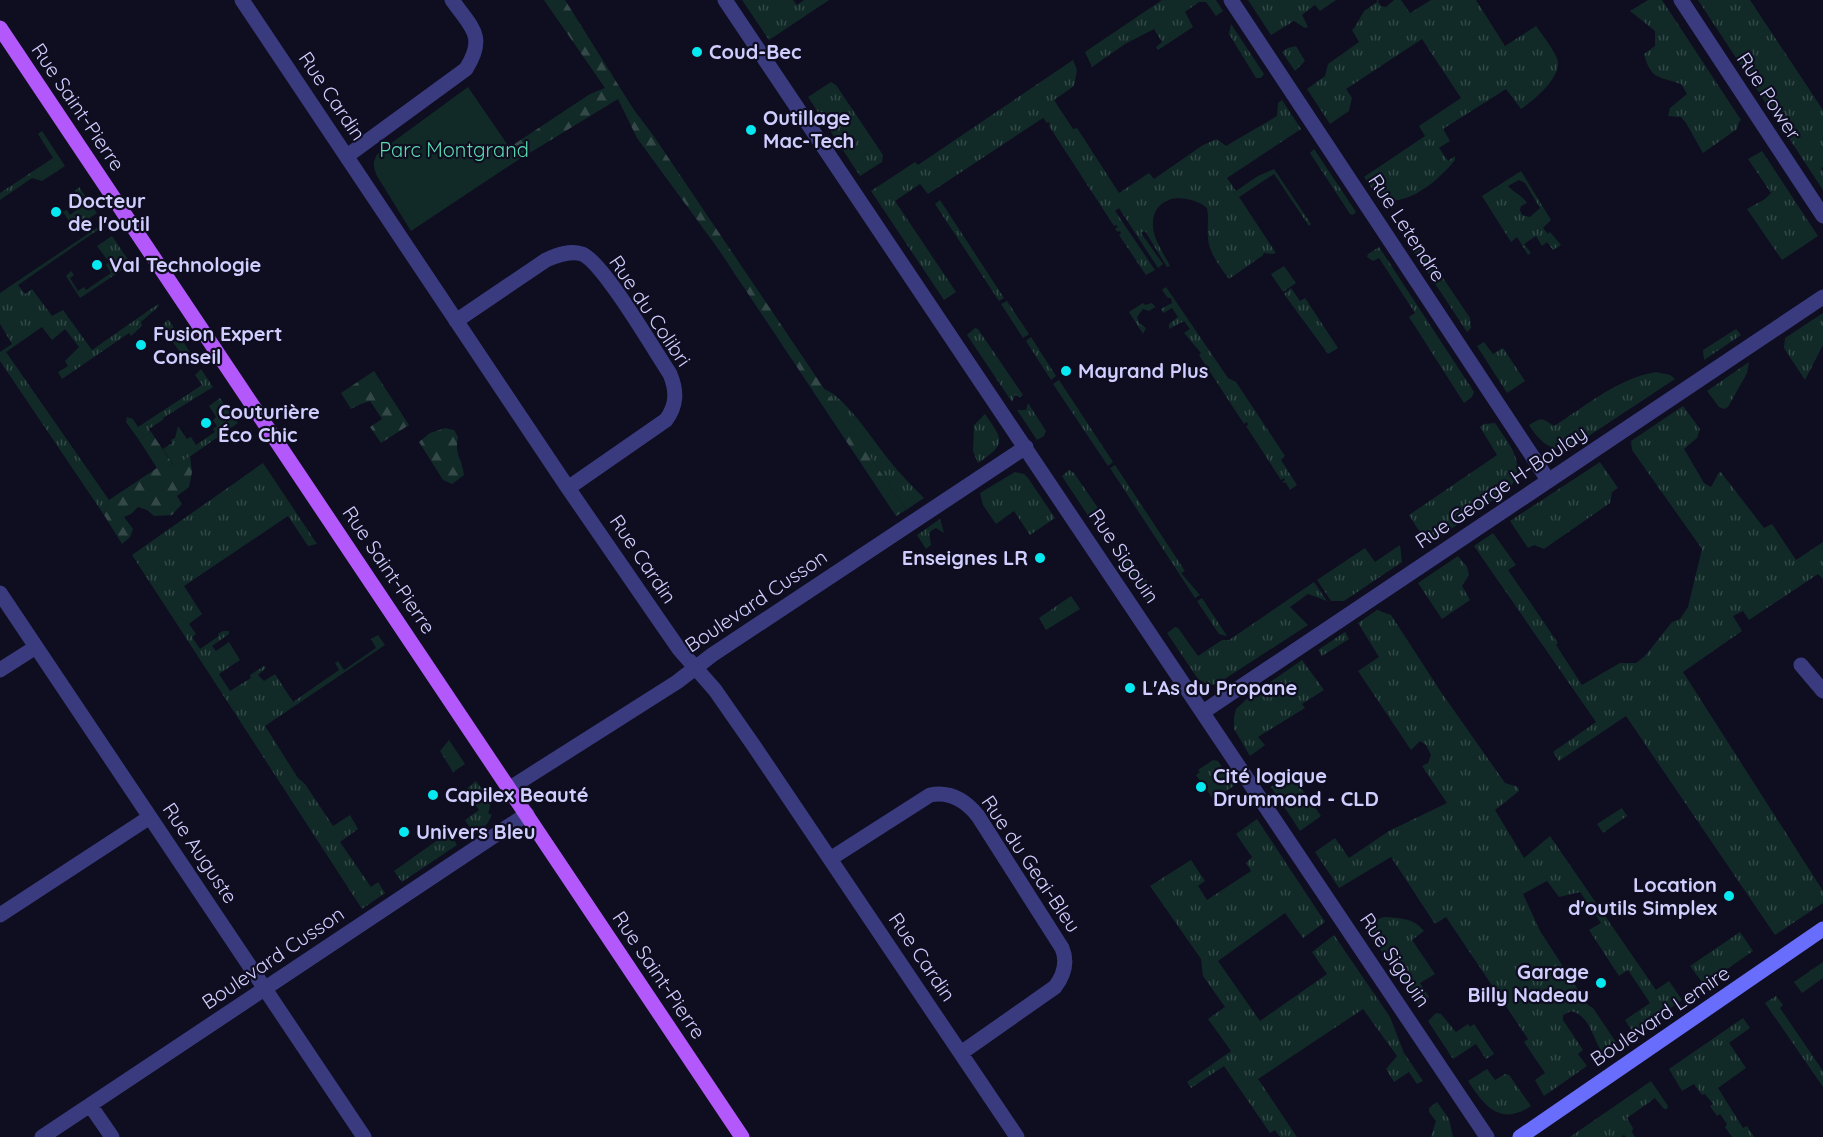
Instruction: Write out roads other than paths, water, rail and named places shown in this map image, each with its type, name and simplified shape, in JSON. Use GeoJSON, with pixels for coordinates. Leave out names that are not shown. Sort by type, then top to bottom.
{"type":"FeatureCollection","features":[{"type":"Feature","properties":{"kind":"main road","name":"Rue Saint-Pierre"},"geometry":{"type":"LineString","coordinates":[[0,28],[742,1137]]}},
{"type":"Feature","properties":{"kind":"main road","name":"Boulevard Lemire"},"geometry":{"type":"LineString","coordinates":[[1520,1137],[1823,929]]}},
{"type":"Feature","properties":{"kind":"street","name":"Rue Cardin"},"geometry":{"type":"LineString","coordinates":[[242,0],[568,488],[679,649],[715,690],[753,743],[1017,1137]]}},
{"type":"Feature","properties":{"kind":"street"},"geometry":{"type":"LineString","coordinates":[[347,156],[466,69],[475,55],[477,42],[465,18],[452,0]]}},
{"type":"Feature","properties":{"kind":"street","name":"Rue Sigouin"},"geometry":{"type":"LineString","coordinates":[[725,0],[1487,1137]]}},
{"type":"Feature","properties":{"kind":"street","name":"Rue Letendre"},"geometry":{"type":"LineString","coordinates":[[1231,0],[1548,480]]}},
{"type":"Feature","properties":{"kind":"street","name":"Rue Power"},"geometry":{"type":"LineString","coordinates":[[1681,0],[1823,216]]}},
{"type":"Feature","properties":{"kind":"street","name":"Rue du Colibri"},"geometry":{"type":"LineString","coordinates":[[456,321],[546,260],[557,255],[568,253],[585,255],[603,273],[669,374],[674,383],[675,399],[671,413],[666,420],[568,488]]}},
{"type":"Feature","properties":{"kind":"street","name":"Rue George H-Boulay"},"geometry":{"type":"LineString","coordinates":[[1203,712],[1823,297]]}},
{"type":"Feature","properties":{"kind":"street","name":"Boulevard Cusson"},"geometry":{"type":"LineString","coordinates":[[510,788],[677,682],[853,560],[1026,447]]}},
{"type":"Feature","properties":{"kind":"street","name":"Rue Auguste"},"geometry":{"type":"LineString","coordinates":[[0,593],[364,1137]]}},
{"type":"Feature","properties":{"kind":"street"},"geometry":{"type":"LineString","coordinates":[[0,670],[36,647]]}},
{"type":"Feature","properties":{"kind":"street"},"geometry":{"type":"LineString","coordinates":[[1801,665],[1823,691]]}},
{"type":"Feature","properties":{"kind":"street","name":"Rue du Geai-Bleu"},"geometry":{"type":"LineString","coordinates":[[830,859],[930,795],[953,796],[967,804],[978,816],[1062,948],[1065,964],[1062,976],[1055,987],[961,1053]]}},
{"type":"Feature","properties":{"kind":"street","name":"Boulevard Cusson"},"geometry":{"type":"LineString","coordinates":[[42,1137],[527,814]]}},
{"type":"Feature","properties":{"kind":"street"},"geometry":{"type":"LineString","coordinates":[[0,915],[150,817]]}},
{"type":"Feature","properties":{"kind":"street"},"geometry":{"type":"LineString","coordinates":[[90,1105],[112,1137]]}},
{"type":"Feature","properties":{"kind":"place","name":"Coud-Bec"},"geometry":{"type":"Point","coordinates":[697,52]}},
{"type":"Feature","properties":{"kind":"place","name":"Outillage Mac-Tech"},"geometry":{"type":"Point","coordinates":[751,130]}},
{"type":"Feature","properties":{"kind":"place","name":"Docteur de l'outil"},"geometry":{"type":"Point","coordinates":[56,212]}},
{"type":"Feature","properties":{"kind":"place","name":"Val Technologie"},"geometry":{"type":"Point","coordinates":[97,265]}},
{"type":"Feature","properties":{"kind":"place","name":"Fusion Expert Conseil"},"geometry":{"type":"Point","coordinates":[141,345]}},
{"type":"Feature","properties":{"kind":"place","name":"Mayrand Plus"},"geometry":{"type":"Point","coordinates":[1066,371]}},
{"type":"Feature","properties":{"kind":"place","name":"Couturière Éco Chic"},"geometry":{"type":"Point","coordinates":[206,423]}},
{"type":"Feature","properties":{"kind":"place","name":"Enseignes LR"},"geometry":{"type":"Point","coordinates":[1040,558]}},
{"type":"Feature","properties":{"kind":"place","name":"L'As du Propane"},"geometry":{"type":"Point","coordinates":[1130,688]}},
{"type":"Feature","properties":{"kind":"place","name":"Cité logique Drummond - CLD"},"geometry":{"type":"Point","coordinates":[1201,787]}},
{"type":"Feature","properties":{"kind":"place","name":"Capilex Beauté"},"geometry":{"type":"Point","coordinates":[433,795]}},
{"type":"Feature","properties":{"kind":"place","name":"Univers Bleu"},"geometry":{"type":"Point","coordinates":[404,832]}},
{"type":"Feature","properties":{"kind":"place","name":"Location d'outils Simplex"},"geometry":{"type":"Point","coordinates":[1729,896]}},
{"type":"Feature","properties":{"kind":"place","name":"Garage Billy Nadeau"},"geometry":{"type":"Point","coordinates":[1601,983]}},
{"type":"Feature","properties":{"kind":"park label","name":"Parc Montgrand"},"geometry":{"type":"Point","coordinates":[454,150]}}]}
